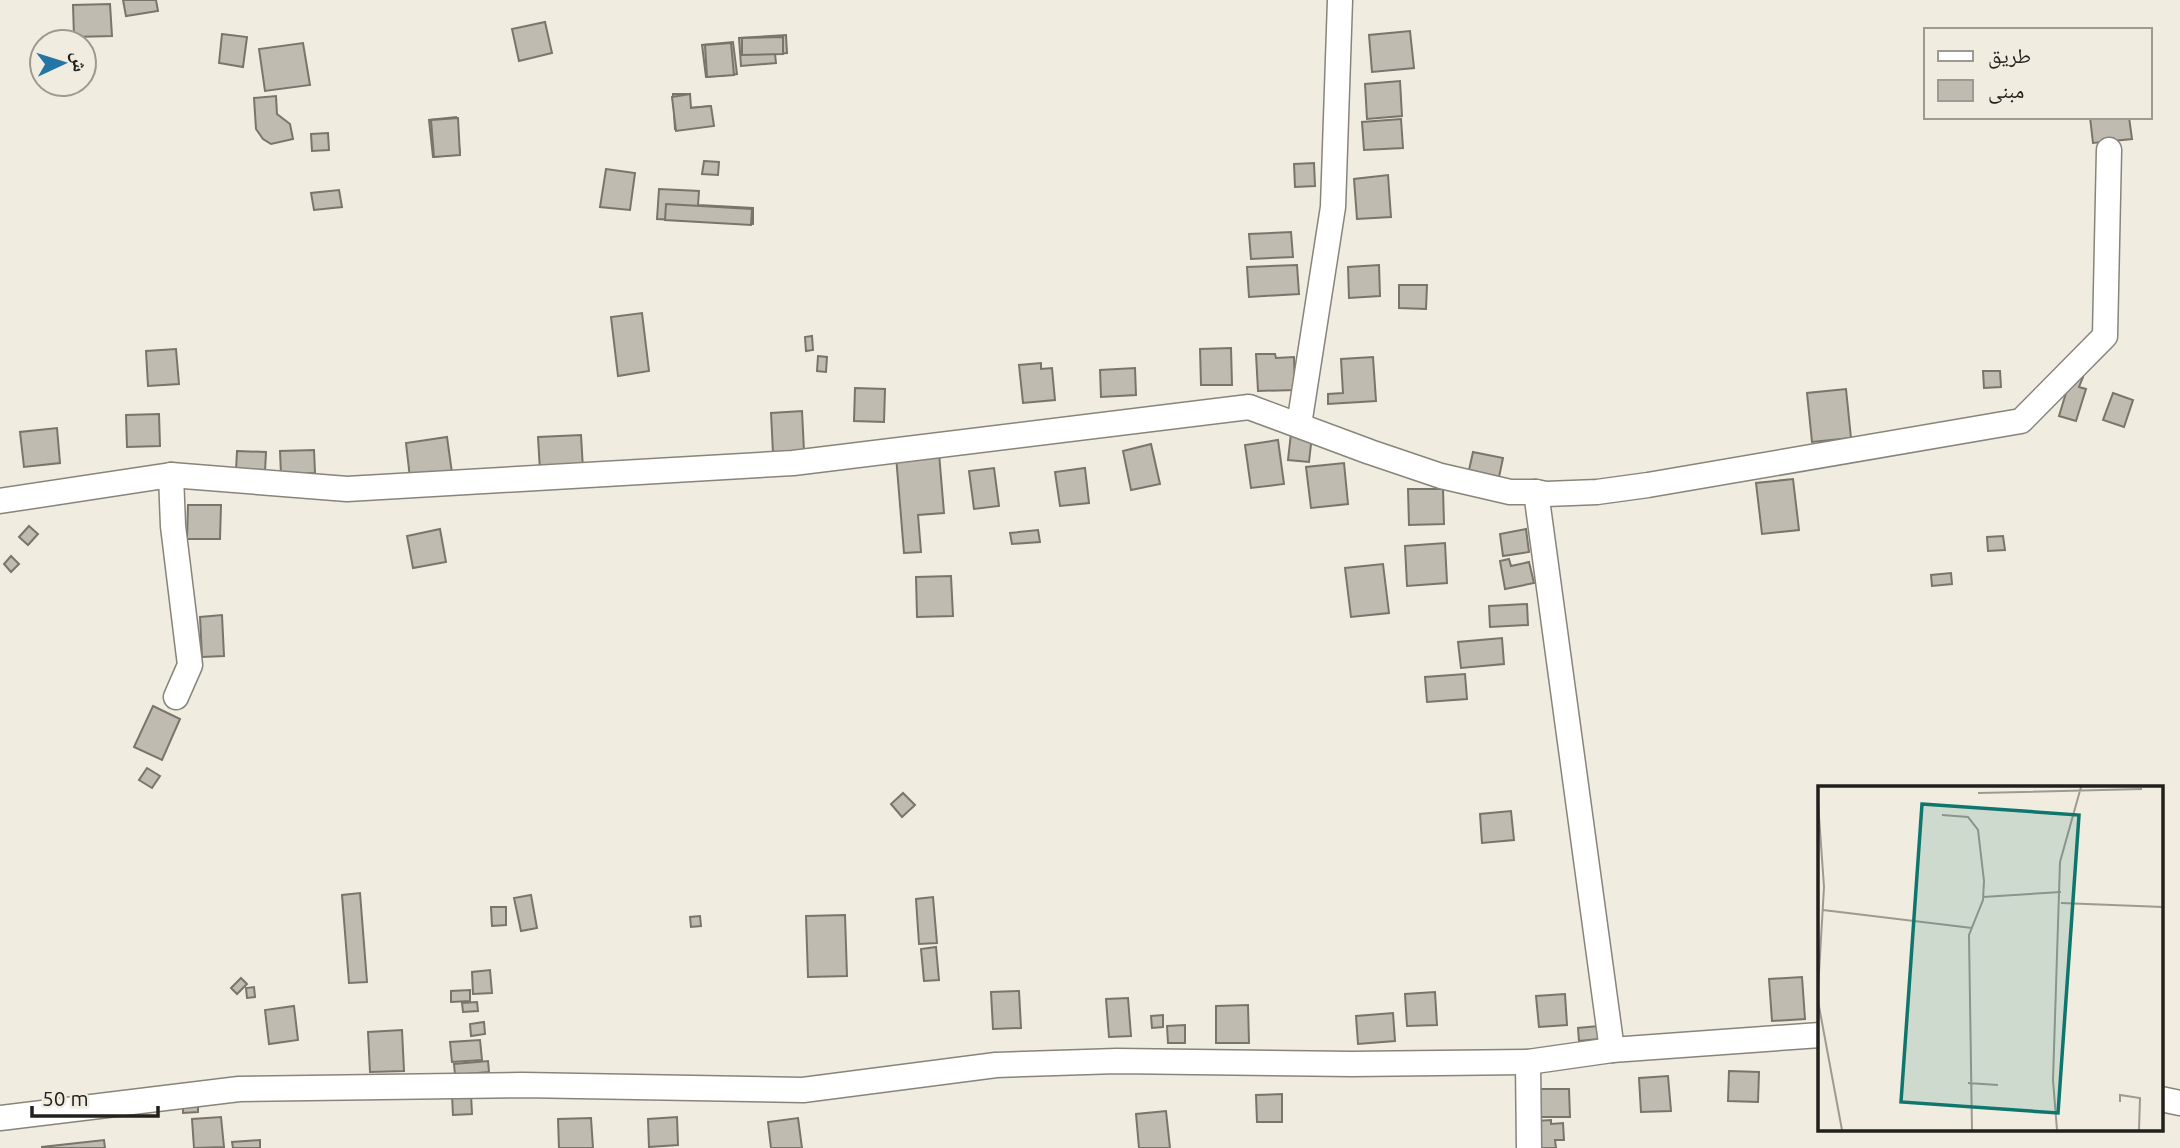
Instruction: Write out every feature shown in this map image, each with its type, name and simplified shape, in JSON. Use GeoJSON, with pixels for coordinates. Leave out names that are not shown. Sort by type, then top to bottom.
{"type":"FeatureCollection","features":[{"type":"Feature","properties":{"kind":"street"},"geometry":{"type":"LineString","coordinates":[[1298,425],[1333,207],[1340,0]]}},
{"type":"Feature","properties":{"kind":"street"},"geometry":{"type":"LineString","coordinates":[[0,501],[171,475],[347,489],[793,463],[1249,407],[1370,453],[1441,476],[1510,492],[1597,492],[1648,485],[2021,421],[2105,336],[2109,150]]}},
{"type":"Feature","properties":{"kind":"street"},"geometry":{"type":"LineString","coordinates":[[171,475],[173,526],[190,665],[176,697]]}},
{"type":"Feature","properties":{"kind":"street"},"geometry":{"type":"LineString","coordinates":[[1536,492],[1612,1050]]}},
{"type":"Feature","properties":{"kind":"street"},"geometry":{"type":"LineString","coordinates":[[0,1118],[239,1088],[522,1085],[803,1090],[996,1065],[1116,1061],[1352,1064],[1528,1062],[1612,1050],[1818,1035]]}},
{"type":"Feature","properties":{"kind":"street"},"geometry":{"type":"LineString","coordinates":[[1528,1062],[1529,1148]]}},
{"type":"Feature","properties":{"kind":"street"},"geometry":{"type":"LineString","coordinates":[[2162,1099],[2180,1103]]}},
{"type":"Feature","properties":{"kind":"building"},"geometry":{"type":"Polygon","coordinates":[[[123,0],[156,0],[158,11],[126,16],[123,0]]]}},
{"type":"Feature","properties":{"kind":"building"},"geometry":{"type":"Polygon","coordinates":[[[110,4],[112,36],[98,36],[98,28],[74,28],[73,5],[110,4]]]}},
{"type":"Feature","properties":{"kind":"building"},"geometry":{"type":"Polygon","coordinates":[[[545,22],[552,53],[519,61],[512,29],[545,22]]]}},
{"type":"Feature","properties":{"kind":"building"},"geometry":{"type":"Polygon","coordinates":[[[1410,31],[1414,68],[1372,72],[1369,35],[1410,31]]]}},
{"type":"Feature","properties":{"kind":"building"},"geometry":{"type":"Polygon","coordinates":[[[222,34],[247,37],[243,67],[219,63],[222,34]]]}},
{"type":"Feature","properties":{"kind":"building"},"geometry":{"type":"Polygon","coordinates":[[[786,35],[787,53],[775,54],[776,63],[741,66],[739,38],[786,35]]]}},
{"type":"Feature","properties":{"kind":"building"},"geometry":{"type":"Polygon","coordinates":[[[783,37],[783,54],[742,55],[742,38],[783,37]]]}},
{"type":"Feature","properties":{"kind":"building"},"geometry":{"type":"Polygon","coordinates":[[[733,42],[737,74],[706,77],[702,45],[733,42]]]}},
{"type":"Feature","properties":{"kind":"building"},"geometry":{"type":"Polygon","coordinates":[[[303,43],[310,85],[265,91],[259,49],[303,43]]]}},
{"type":"Feature","properties":{"kind":"building"},"geometry":{"type":"Polygon","coordinates":[[[731,43],[734,75],[707,77],[705,45],[731,43]]]}},
{"type":"Feature","properties":{"kind":"building"},"geometry":{"type":"Polygon","coordinates":[[[1400,81],[1402,116],[1367,119],[1365,84],[1400,81]]]}},
{"type":"Feature","properties":{"kind":"building"},"geometry":{"type":"Polygon","coordinates":[[[673,94],[689,94],[689,108],[710,106],[712,125],[675,129],[673,94]]]}},
{"type":"Feature","properties":{"kind":"building"},"geometry":{"type":"Polygon","coordinates":[[[690,94],[691,108],[711,106],[714,126],[676,131],[672,97],[690,94]]]}},
{"type":"Feature","properties":{"kind":"building"},"geometry":{"type":"Polygon","coordinates":[[[276,96],[277,114],[290,124],[293,139],[271,144],[263,139],[256,129],[254,98],[276,96]]]}},
{"type":"Feature","properties":{"kind":"building"},"geometry":{"type":"Polygon","coordinates":[[[456,117],[460,154],[433,157],[429,120],[456,117]]]}},
{"type":"Feature","properties":{"kind":"building"},"geometry":{"type":"Polygon","coordinates":[[[458,118],[460,155],[434,157],[431,120],[458,118]]]}},
{"type":"Feature","properties":{"kind":"building"},"geometry":{"type":"Polygon","coordinates":[[[1401,119],[1403,148],[1364,150],[1362,122],[1401,119]]]}},
{"type":"Feature","properties":{"kind":"building"},"geometry":{"type":"Polygon","coordinates":[[[2090,119],[2129,119],[2132,139],[2093,143],[2090,119]]]}},
{"type":"Feature","properties":{"kind":"building"},"geometry":{"type":"Polygon","coordinates":[[[328,133],[329,150],[312,151],[311,134],[328,133]]]}},
{"type":"Feature","properties":{"kind":"building"},"geometry":{"type":"Polygon","coordinates":[[[704,161],[719,162],[718,175],[702,174],[704,161]]]}},
{"type":"Feature","properties":{"kind":"building"},"geometry":{"type":"Polygon","coordinates":[[[1314,163],[1315,186],[1295,187],[1294,164],[1314,163]]]}},
{"type":"Feature","properties":{"kind":"building"},"geometry":{"type":"Polygon","coordinates":[[[606,169],[635,173],[630,210],[600,207],[606,169]]]}},
{"type":"Feature","properties":{"kind":"building"},"geometry":{"type":"Polygon","coordinates":[[[1388,175],[1391,217],[1357,219],[1354,179],[1388,175]]]}},
{"type":"Feature","properties":{"kind":"building"},"geometry":{"type":"Polygon","coordinates":[[[659,189],[699,191],[698,205],[753,208],[753,224],[657,219],[659,189]]]}},
{"type":"Feature","properties":{"kind":"building"},"geometry":{"type":"Polygon","coordinates":[[[339,190],[342,207],[314,210],[311,193],[339,190]]]}},
{"type":"Feature","properties":{"kind":"building"},"geometry":{"type":"Polygon","coordinates":[[[666,204],[752,209],[751,225],[665,220],[666,204]]]}},
{"type":"Feature","properties":{"kind":"building"},"geometry":{"type":"Polygon","coordinates":[[[1291,232],[1293,257],[1251,259],[1249,234],[1291,232]]]}},
{"type":"Feature","properties":{"kind":"building"},"geometry":{"type":"Polygon","coordinates":[[[1297,265],[1299,294],[1249,297],[1247,267],[1297,265]]]}},
{"type":"Feature","properties":{"kind":"building"},"geometry":{"type":"Polygon","coordinates":[[[1379,265],[1380,296],[1349,298],[1348,267],[1379,265]]]}},
{"type":"Feature","properties":{"kind":"building"},"geometry":{"type":"Polygon","coordinates":[[[1399,285],[1427,285],[1426,309],[1399,308],[1399,285]]]}},
{"type":"Feature","properties":{"kind":"building"},"geometry":{"type":"Polygon","coordinates":[[[642,313],[649,371],[618,376],[611,317],[642,313]]]}},
{"type":"Feature","properties":{"kind":"building"},"geometry":{"type":"Polygon","coordinates":[[[812,336],[813,350],[806,351],[805,337],[812,336]]]}},
{"type":"Feature","properties":{"kind":"building"},"geometry":{"type":"Polygon","coordinates":[[[1231,348],[1232,385],[1201,385],[1200,349],[1231,348]]]}},
{"type":"Feature","properties":{"kind":"building"},"geometry":{"type":"Polygon","coordinates":[[[176,349],[179,384],[148,386],[146,351],[176,349]]]}},
{"type":"Feature","properties":{"kind":"building"},"geometry":{"type":"Polygon","coordinates":[[[1256,354],[1275,354],[1276,358],[1294,357],[1295,390],[1258,391],[1256,354]]]}},
{"type":"Feature","properties":{"kind":"building"},"geometry":{"type":"Polygon","coordinates":[[[818,356],[827,357],[826,372],[817,371],[818,356]]]}},
{"type":"Feature","properties":{"kind":"building"},"geometry":{"type":"Polygon","coordinates":[[[1373,357],[1376,401],[1328,404],[1328,394],[1343,393],[1341,359],[1373,357]]]}},
{"type":"Feature","properties":{"kind":"building"},"geometry":{"type":"Polygon","coordinates":[[[1041,363],[1041,369],[1052,368],[1055,400],[1023,403],[1019,365],[1041,363]]]}},
{"type":"Feature","properties":{"kind":"building"},"geometry":{"type":"Polygon","coordinates":[[[1135,368],[1136,395],[1101,397],[1100,370],[1135,368]]]}},
{"type":"Feature","properties":{"kind":"building"},"geometry":{"type":"Polygon","coordinates":[[[1983,371],[2000,371],[2001,387],[1984,388],[1983,371]]]}},
{"type":"Feature","properties":{"kind":"building"},"geometry":{"type":"Polygon","coordinates":[[[2072,373],[2083,377],[2079,387],[2086,389],[2076,421],[2059,416],[2072,373]]]}},
{"type":"Feature","properties":{"kind":"building"},"geometry":{"type":"Polygon","coordinates":[[[855,388],[885,389],[884,422],[854,421],[855,388]]]}},
{"type":"Feature","properties":{"kind":"building"},"geometry":{"type":"Polygon","coordinates":[[[1846,389],[1851,438],[1812,442],[1807,393],[1846,389]]]}},
{"type":"Feature","properties":{"kind":"building"},"geometry":{"type":"Polygon","coordinates":[[[2113,393],[2133,400],[2124,427],[2103,420],[2113,393]]]}},
{"type":"Feature","properties":{"kind":"building"},"geometry":{"type":"Polygon","coordinates":[[[802,411],[804,451],[773,453],[771,413],[802,411]]]}},
{"type":"Feature","properties":{"kind":"building"},"geometry":{"type":"Polygon","coordinates":[[[159,414],[160,446],[127,447],[126,415],[159,414]]]}},
{"type":"Feature","properties":{"kind":"building"},"geometry":{"type":"Polygon","coordinates":[[[57,428],[60,463],[24,467],[20,432],[57,428]]]}},
{"type":"Feature","properties":{"kind":"building"},"geometry":{"type":"Polygon","coordinates":[[[1291,433],[1312,435],[1309,462],[1288,460],[1291,433]]]}},
{"type":"Feature","properties":{"kind":"building"},"geometry":{"type":"Polygon","coordinates":[[[581,435],[583,469],[540,471],[538,437],[581,435]]]}},
{"type":"Feature","properties":{"kind":"building"},"geometry":{"type":"Polygon","coordinates":[[[447,437],[452,473],[410,478],[406,443],[447,437]]]}},
{"type":"Feature","properties":{"kind":"building"},"geometry":{"type":"Polygon","coordinates":[[[1278,440],[1284,484],[1251,488],[1245,445],[1278,440]]]}},
{"type":"Feature","properties":{"kind":"building"},"geometry":{"type":"Polygon","coordinates":[[[1151,444],[1160,484],[1131,490],[1123,451],[1151,444]]]}},
{"type":"Feature","properties":{"kind":"building"},"geometry":{"type":"Polygon","coordinates":[[[314,450],[315,473],[281,475],[280,451],[314,450]]]}},
{"type":"Feature","properties":{"kind":"building"},"geometry":{"type":"Polygon","coordinates":[[[237,451],[266,452],[265,472],[236,471],[237,451]]]}},
{"type":"Feature","properties":{"kind":"building"},"geometry":{"type":"Polygon","coordinates":[[[1473,452],[1503,458],[1499,477],[1469,470],[1473,452]]]}},
{"type":"Feature","properties":{"kind":"building"},"geometry":{"type":"Polygon","coordinates":[[[939,453],[944,513],[918,515],[921,552],[904,553],[896,456],[939,453]]]}},
{"type":"Feature","properties":{"kind":"building"},"geometry":{"type":"Polygon","coordinates":[[[1344,463],[1348,504],[1311,508],[1306,467],[1344,463]]]}},
{"type":"Feature","properties":{"kind":"building"},"geometry":{"type":"Polygon","coordinates":[[[994,468],[999,506],[974,509],[969,471],[994,468]]]}},
{"type":"Feature","properties":{"kind":"building"},"geometry":{"type":"Polygon","coordinates":[[[1085,468],[1089,503],[1060,506],[1055,472],[1085,468]]]}},
{"type":"Feature","properties":{"kind":"building"},"geometry":{"type":"Polygon","coordinates":[[[1793,479],[1799,530],[1762,534],[1756,483],[1793,479]]]}},
{"type":"Feature","properties":{"kind":"building"},"geometry":{"type":"Polygon","coordinates":[[[1408,489],[1443,489],[1444,524],[1409,525],[1408,489]]]}},
{"type":"Feature","properties":{"kind":"building"},"geometry":{"type":"Polygon","coordinates":[[[188,505],[221,505],[220,539],[187,539],[188,505]]]}},
{"type":"Feature","properties":{"kind":"building"},"geometry":{"type":"Polygon","coordinates":[[[29,526],[38,534],[28,545],[19,537],[29,526]]]}},
{"type":"Feature","properties":{"kind":"building"},"geometry":{"type":"Polygon","coordinates":[[[440,529],[446,562],[413,568],[407,536],[440,529]]]}},
{"type":"Feature","properties":{"kind":"building"},"geometry":{"type":"Polygon","coordinates":[[[1526,529],[1529,552],[1503,556],[1500,534],[1526,529]]]}},
{"type":"Feature","properties":{"kind":"building"},"geometry":{"type":"Polygon","coordinates":[[[1038,530],[1040,542],[1012,544],[1010,533],[1038,530]]]}},
{"type":"Feature","properties":{"kind":"building"},"geometry":{"type":"Polygon","coordinates":[[[2003,536],[2005,550],[1988,551],[1987,537],[2003,536]]]}},
{"type":"Feature","properties":{"kind":"building"},"geometry":{"type":"Polygon","coordinates":[[[1445,543],[1447,583],[1407,586],[1405,546],[1445,543]]]}},
{"type":"Feature","properties":{"kind":"building"},"geometry":{"type":"Polygon","coordinates":[[[11,556],[19,564],[11,572],[4,564],[11,556]]]}},
{"type":"Feature","properties":{"kind":"building"},"geometry":{"type":"Polygon","coordinates":[[[1509,559],[1511,566],[1529,562],[1534,583],[1505,589],[1500,561],[1509,559]]]}},
{"type":"Feature","properties":{"kind":"building"},"geometry":{"type":"Polygon","coordinates":[[[1383,564],[1389,613],[1351,617],[1345,568],[1383,564]]]}},
{"type":"Feature","properties":{"kind":"building"},"geometry":{"type":"Polygon","coordinates":[[[1951,573],[1952,584],[1932,586],[1931,575],[1951,573]]]}},
{"type":"Feature","properties":{"kind":"building"},"geometry":{"type":"Polygon","coordinates":[[[951,576],[953,616],[917,617],[916,577],[951,576]]]}},
{"type":"Feature","properties":{"kind":"building"},"geometry":{"type":"Polygon","coordinates":[[[1527,604],[1528,625],[1490,627],[1489,606],[1527,604]]]}},
{"type":"Feature","properties":{"kind":"building"},"geometry":{"type":"Polygon","coordinates":[[[222,615],[224,656],[202,657],[200,617],[222,615]]]}},
{"type":"Feature","properties":{"kind":"building"},"geometry":{"type":"Polygon","coordinates":[[[1502,638],[1504,664],[1461,668],[1458,642],[1502,638]]]}},
{"type":"Feature","properties":{"kind":"building"},"geometry":{"type":"Polygon","coordinates":[[[1465,674],[1467,699],[1427,702],[1425,677],[1465,674]]]}},
{"type":"Feature","properties":{"kind":"building"},"geometry":{"type":"Polygon","coordinates":[[[153,706],[180,719],[162,760],[134,747],[153,706]]]}},
{"type":"Feature","properties":{"kind":"building"},"geometry":{"type":"Polygon","coordinates":[[[147,768],[160,776],[152,788],[139,780],[147,768]]]}},
{"type":"Feature","properties":{"kind":"building"},"geometry":{"type":"Polygon","coordinates":[[[903,793],[915,805],[902,817],[891,804],[903,793]]]}},
{"type":"Feature","properties":{"kind":"building"},"geometry":{"type":"Polygon","coordinates":[[[1511,811],[1514,840],[1482,843],[1480,814],[1511,811]]]}},
{"type":"Feature","properties":{"kind":"building"},"geometry":{"type":"Polygon","coordinates":[[[360,893],[367,982],[349,983],[342,895],[360,893]]]}},
{"type":"Feature","properties":{"kind":"building"},"geometry":{"type":"Polygon","coordinates":[[[531,895],[537,928],[521,931],[514,898],[531,895]]]}},
{"type":"Feature","properties":{"kind":"building"},"geometry":{"type":"Polygon","coordinates":[[[933,897],[937,943],[919,944],[916,899],[933,897]]]}},
{"type":"Feature","properties":{"kind":"building"},"geometry":{"type":"Polygon","coordinates":[[[491,907],[506,907],[506,925],[492,926],[491,907]]]}},
{"type":"Feature","properties":{"kind":"building"},"geometry":{"type":"Polygon","coordinates":[[[845,915],[847,976],[808,977],[806,916],[845,915]]]}},
{"type":"Feature","properties":{"kind":"building"},"geometry":{"type":"Polygon","coordinates":[[[700,916],[701,926],[691,927],[690,917],[700,916]]]}},
{"type":"Feature","properties":{"kind":"building"},"geometry":{"type":"Polygon","coordinates":[[[936,947],[939,980],[924,981],[921,949],[936,947]]]}},
{"type":"Feature","properties":{"kind":"building"},"geometry":{"type":"Polygon","coordinates":[[[490,970],[492,993],[473,994],[472,972],[490,970]]]}},
{"type":"Feature","properties":{"kind":"building"},"geometry":{"type":"Polygon","coordinates":[[[1802,977],[1805,1019],[1772,1021],[1769,979],[1802,977]]]}},
{"type":"Feature","properties":{"kind":"building"},"geometry":{"type":"Polygon","coordinates":[[[241,978],[247,984],[237,994],[231,988],[241,978]]]}},
{"type":"Feature","properties":{"kind":"building"},"geometry":{"type":"Polygon","coordinates":[[[254,987],[255,997],[247,998],[246,988],[254,987]]]}},
{"type":"Feature","properties":{"kind":"building"},"geometry":{"type":"Polygon","coordinates":[[[470,990],[470,1001],[451,1002],[451,991],[470,990]]]}},
{"type":"Feature","properties":{"kind":"building"},"geometry":{"type":"Polygon","coordinates":[[[1019,991],[1021,1028],[993,1029],[991,992],[1019,991]]]}},
{"type":"Feature","properties":{"kind":"building"},"geometry":{"type":"Polygon","coordinates":[[[1435,992],[1437,1025],[1407,1026],[1405,994],[1435,992]]]}},
{"type":"Feature","properties":{"kind":"building"},"geometry":{"type":"Polygon","coordinates":[[[1565,994],[1567,1025],[1539,1027],[1536,996],[1565,994]]]}},
{"type":"Feature","properties":{"kind":"building"},"geometry":{"type":"Polygon","coordinates":[[[1128,998],[1131,1036],[1109,1037],[1106,999],[1128,998]]]}},
{"type":"Feature","properties":{"kind":"building"},"geometry":{"type":"Polygon","coordinates":[[[477,1002],[478,1011],[463,1012],[462,1003],[477,1002]]]}},
{"type":"Feature","properties":{"kind":"building"},"geometry":{"type":"Polygon","coordinates":[[[1248,1005],[1249,1043],[1216,1043],[1216,1006],[1248,1005]]]}},
{"type":"Feature","properties":{"kind":"building"},"geometry":{"type":"Polygon","coordinates":[[[294,1006],[298,1040],[269,1044],[265,1010],[294,1006]]]}},
{"type":"Feature","properties":{"kind":"building"},"geometry":{"type":"Polygon","coordinates":[[[1393,1013],[1395,1041],[1358,1044],[1356,1016],[1393,1013]]]}},
{"type":"Feature","properties":{"kind":"building"},"geometry":{"type":"Polygon","coordinates":[[[1163,1015],[1163,1027],[1152,1028],[1151,1016],[1163,1015]]]}},
{"type":"Feature","properties":{"kind":"building"},"geometry":{"type":"Polygon","coordinates":[[[484,1022],[485,1034],[471,1036],[470,1024],[484,1022]]]}},
{"type":"Feature","properties":{"kind":"building"},"geometry":{"type":"Polygon","coordinates":[[[1185,1025],[1185,1043],[1168,1043],[1167,1026],[1185,1025]]]}},
{"type":"Feature","properties":{"kind":"building"},"geometry":{"type":"Polygon","coordinates":[[[1598,1026],[1599,1039],[1579,1041],[1578,1028],[1598,1026]]]}},
{"type":"Feature","properties":{"kind":"building"},"geometry":{"type":"Polygon","coordinates":[[[402,1030],[404,1071],[370,1072],[368,1032],[402,1030]]]}},
{"type":"Feature","properties":{"kind":"building"},"geometry":{"type":"Polygon","coordinates":[[[480,1040],[482,1060],[452,1062],[450,1042],[480,1040]]]}},
{"type":"Feature","properties":{"kind":"building"},"geometry":{"type":"Polygon","coordinates":[[[488,1061],[489,1072],[455,1075],[454,1064],[488,1061]]]}},
{"type":"Feature","properties":{"kind":"building"},"geometry":{"type":"Polygon","coordinates":[[[1729,1071],[1759,1072],[1758,1102],[1728,1101],[1729,1071]]]}},
{"type":"Feature","properties":{"kind":"building"},"geometry":{"type":"Polygon","coordinates":[[[1668,1076],[1671,1111],[1641,1112],[1639,1078],[1668,1076]]]}},
{"type":"Feature","properties":{"kind":"building"},"geometry":{"type":"Polygon","coordinates":[[[1536,1089],[1569,1089],[1570,1117],[1537,1117],[1536,1089]]]}},
{"type":"Feature","properties":{"kind":"building"},"geometry":{"type":"Polygon","coordinates":[[[471,1094],[472,1114],[453,1115],[452,1095],[471,1094]]]}},
{"type":"Feature","properties":{"kind":"building"},"geometry":{"type":"Polygon","coordinates":[[[1282,1094],[1282,1122],[1257,1122],[1256,1095],[1282,1094]]]}},
{"type":"Feature","properties":{"kind":"building"},"geometry":{"type":"Polygon","coordinates":[[[198,1101],[198,1112],[183,1113],[183,1102],[198,1101]]]}},
{"type":"Feature","properties":{"kind":"building"},"geometry":{"type":"Polygon","coordinates":[[[1166,1111],[1170,1148],[1139,1148],[1136,1114],[1166,1111]]]}},
{"type":"Feature","properties":{"kind":"building"},"geometry":{"type":"Polygon","coordinates":[[[221,1117],[224,1147],[194,1148],[192,1119],[221,1117]]]}},
{"type":"Feature","properties":{"kind":"building"},"geometry":{"type":"Polygon","coordinates":[[[677,1117],[678,1145],[649,1147],[648,1119],[677,1117]]]}},
{"type":"Feature","properties":{"kind":"building"},"geometry":{"type":"Polygon","coordinates":[[[591,1118],[593,1148],[559,1148],[558,1119],[591,1118]]]}},
{"type":"Feature","properties":{"kind":"building"},"geometry":{"type":"Polygon","coordinates":[[[798,1118],[802,1148],[771,1148],[768,1122],[798,1118]]]}},
{"type":"Feature","properties":{"kind":"building"},"geometry":{"type":"Polygon","coordinates":[[[1551,1120],[1551,1124],[1563,1123],[1564,1140],[1555,1140],[1556,1148],[1538,1148],[1536,1121],[1551,1120]]]}},
{"type":"Feature","properties":{"kind":"building"},"geometry":{"type":"Polygon","coordinates":[[[104,1140],[105,1148],[42,1148],[42,1147],[104,1140]]]}},
{"type":"Feature","properties":{"kind":"building"},"geometry":{"type":"Polygon","coordinates":[[[260,1140],[260,1148],[233,1148],[232,1142],[260,1140]]]}}]}
